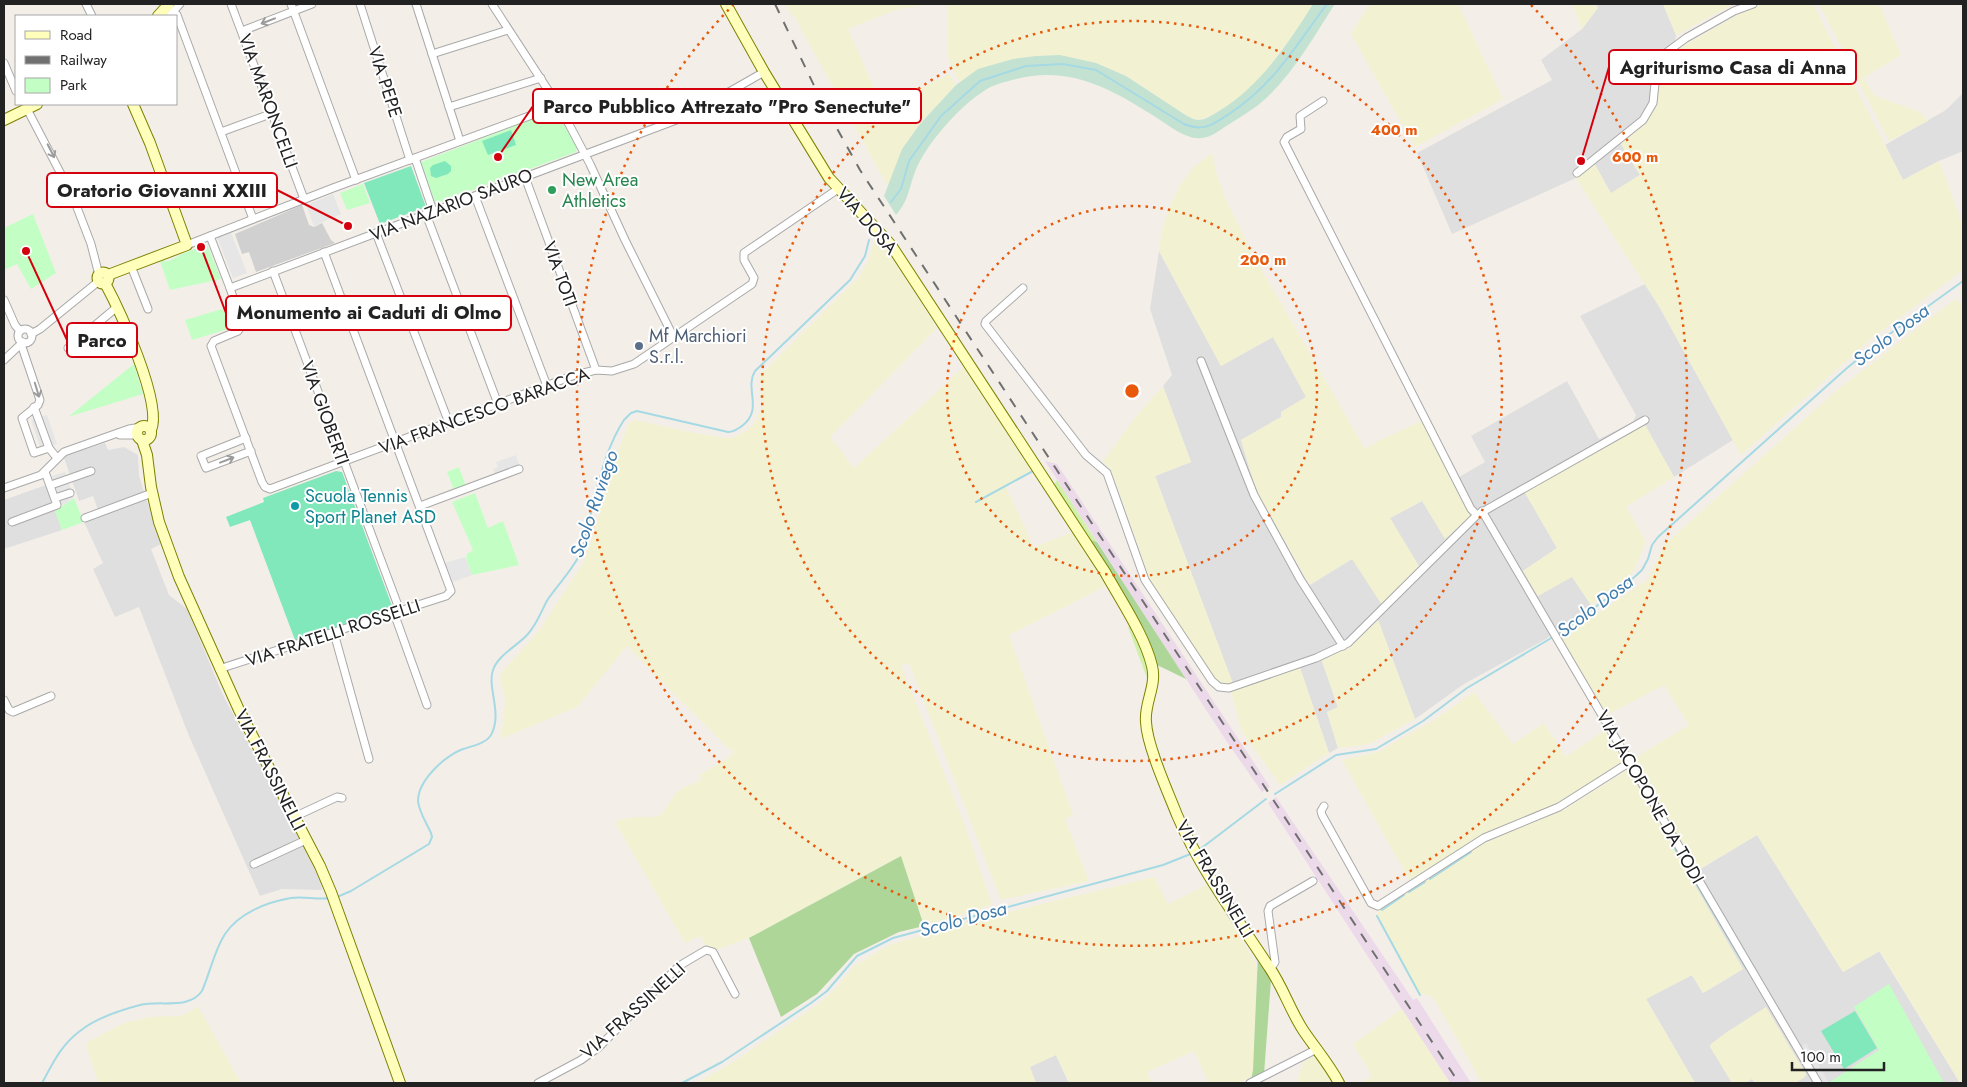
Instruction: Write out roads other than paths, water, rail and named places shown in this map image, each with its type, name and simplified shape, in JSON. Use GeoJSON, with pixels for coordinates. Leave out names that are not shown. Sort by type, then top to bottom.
{"type":"FeatureCollection","features":[{"type":"Feature","properties":{"kind":"street"},"geometry":{"type":"LineString","coordinates":[[170,10],[180,4]]}},
{"type":"Feature","properties":{"kind":"street","name":"VIA MARONCELLI"},"geometry":{"type":"LineString","coordinates":[[231,4],[304,199]]}},
{"type":"Feature","properties":{"kind":"street"},"geometry":{"type":"LineString","coordinates":[[242,31],[292,7],[312,4]]}},
{"type":"Feature","properties":{"kind":"street","name":"VIA PEPE"},"geometry":{"type":"LineString","coordinates":[[360,4],[412,159],[433,211]]}},
{"type":"Feature","properties":{"kind":"street"},"geometry":{"type":"LineString","coordinates":[[416,4],[460,141]]}},
{"type":"Feature","properties":{"kind":"street"},"geometry":{"type":"LineString","coordinates":[[492,4],[559,105],[674,338]]}},
{"type":"Feature","properties":{"kind":"street","name":"VIA DOSA"},"geometry":{"type":"LineString","coordinates":[[726,4],[764,72],[818,161],[838,189],[891,245],[1031,460]]}},
{"type":"Feature","properties":{"kind":"street"},"geometry":{"type":"LineString","coordinates":[[1577,173],[1643,120],[1652,103],[1657,64],[1663,55],[1686,38],[1734,11],[1753,4]]}},
{"type":"Feature","properties":{"kind":"street"},"geometry":{"type":"LineString","coordinates":[[292,7],[356,180]]}},
{"type":"Feature","properties":{"kind":"street"},"geometry":{"type":"LineString","coordinates":[[178,18],[253,219]]}},
{"type":"Feature","properties":{"kind":"street"},"geometry":{"type":"LineString","coordinates":[[432,54],[508,30]]}},
{"type":"Feature","properties":{"kind":"street"},"geometry":{"type":"LineString","coordinates":[[4,62],[15,89]]}},
{"type":"Feature","properties":{"kind":"street","name":"VIA NAZARIO SAURO"},"geometry":{"type":"LineString","coordinates":[[230,288],[687,116],[764,72]]}},
{"type":"Feature","properties":{"kind":"street"},"geometry":{"type":"LineString","coordinates":[[449,107],[541,78]]}},
{"type":"Feature","properties":{"kind":"street","name":"VIA JACOPONE DA TODI"},"geometry":{"type":"LineString","coordinates":[[1323,101],[1303,113],[1300,119],[1301,129],[1287,137],[1284,142],[1471,508],[1480,513],[1550,628],[1818,1083]]}},
{"type":"Feature","properties":{"kind":"street"},"geometry":{"type":"LineString","coordinates":[[133,105],[150,143],[187,245]]}},
{"type":"Feature","properties":{"kind":"street"},"geometry":{"type":"LineString","coordinates":[[4,360],[22,343],[31,340],[32,334],[104,281],[131,266],[304,199],[559,105]]}},
{"type":"Feature","properties":{"kind":"street"},"geometry":{"type":"LineString","coordinates":[[4,120],[25,107]]}},
{"type":"Feature","properties":{"kind":"street","name":"VIA FRASSINELLI"},"geometry":{"type":"LineString","coordinates":[[25,107],[73,197],[104,281],[130,335],[146,384],[154,420],[144,433],[152,493],[159,522],[179,577],[219,669],[331,892],[400,1083]]}},
{"type":"Feature","properties":{"kind":"street"},"geometry":{"type":"LineString","coordinates":[[221,132],[273,113]]}},
{"type":"Feature","properties":{"kind":"street","name":"VIA TOTI"},"geometry":{"type":"LineString","coordinates":[[524,177],[596,370]]}},
{"type":"Feature","properties":{"kind":"street","name":"VIA FRANCESCO BARACCA"},"geometry":{"type":"LineString","coordinates":[[344,462],[547,386],[596,370],[612,371],[634,364],[752,284],[754,278],[743,258],[746,252],[838,189]]}},
{"type":"Feature","properties":{"kind":"street"},"geometry":{"type":"LineString","coordinates":[[475,196],[547,386]]}},
{"type":"Feature","properties":{"kind":"street"},"geometry":{"type":"LineString","coordinates":[[426,214],[498,404]]}},
{"type":"Feature","properties":{"kind":"street"},"geometry":{"type":"LineString","coordinates":[[376,233],[449,422]]}},
{"type":"Feature","properties":{"kind":"street"},"geometry":{"type":"LineString","coordinates":[[210,236],[242,322],[241,328],[238,331],[214,341],[211,346],[262,482],[268,489],[344,462]]}},
{"type":"Feature","properties":{"kind":"street"},"geometry":{"type":"LineString","coordinates":[[324,252],[420,506],[519,469]]}},
{"type":"Feature","properties":{"kind":"street"},"geometry":{"type":"LineString","coordinates":[[131,266],[148,309]]}},
{"type":"Feature","properties":{"kind":"street","name":"VIA GIOBERTI"},"geometry":{"type":"LineString","coordinates":[[273,271],[344,462],[397,612],[427,705]]}},
{"type":"Feature","properties":{"kind":"street"},"geometry":{"type":"LineString","coordinates":[[1023,288],[985,324],[1090,459],[1107,473],[1145,580],[1212,681],[1222,688],[1229,688],[1298,664],[1342,646],[1354,638],[1466,524],[1480,513],[1644,420]]}},
{"type":"Feature","properties":{"kind":"street"},"geometry":{"type":"LineString","coordinates":[[4,300],[15,325],[20,330]]}},
{"type":"Feature","properties":{"kind":"street"},"geometry":{"type":"LineString","coordinates":[[68,348],[117,308]]}},
{"type":"Feature","properties":{"kind":"street"},"geometry":{"type":"LineString","coordinates":[[20,330],[26,328],[32,334]]}},
{"type":"Feature","properties":{"kind":"street"},"geometry":{"type":"LineString","coordinates":[[20,330],[19,338],[40,400],[22,418],[34,453],[49,448]]}},
{"type":"Feature","properties":{"kind":"street"},"geometry":{"type":"LineString","coordinates":[[1201,361],[1254,494],[1300,579],[1342,646]]}},
{"type":"Feature","properties":{"kind":"street"},"geometry":{"type":"LineString","coordinates":[[34,407],[49,448],[57,458]]}},
{"type":"Feature","properties":{"kind":"street"},"geometry":{"type":"LineString","coordinates":[[4,488],[38,477],[64,452],[129,429],[144,433]]}},
{"type":"Feature","properties":{"kind":"street"},"geometry":{"type":"LineString","coordinates":[[246,438],[201,456],[206,468],[251,451]]}},
{"type":"Feature","properties":{"kind":"street","name":"VIA FRASSINELLI"},"geometry":{"type":"LineString","coordinates":[[1031,460],[1105,572],[1149,655],[1154,672],[1146,712],[1146,730],[1171,801],[1194,849],[1245,931],[1271,968],[1295,1017],[1339,1083]]}},
{"type":"Feature","properties":{"kind":"street"},"geometry":{"type":"LineString","coordinates":[[50,485],[91,471]]}},
{"type":"Feature","properties":{"kind":"street"},"geometry":{"type":"LineString","coordinates":[[12,522],[56,506],[55,498],[45,472]]}},
{"type":"Feature","properties":{"kind":"street"},"geometry":{"type":"LineString","coordinates":[[55,498],[70,493]]}},
{"type":"Feature","properties":{"kind":"street"},"geometry":{"type":"LineString","coordinates":[[85,518],[152,493]]}},
{"type":"Feature","properties":{"kind":"street","name":"VIA FRATELLI ROSSELLI"},"geometry":{"type":"LineString","coordinates":[[219,669],[334,633],[446,596],[450,593],[451,589],[420,506]]}},
{"type":"Feature","properties":{"kind":"street"},"geometry":{"type":"LineString","coordinates":[[334,633],[369,759]]}},
{"type":"Feature","properties":{"kind":"street"},"geometry":{"type":"LineString","coordinates":[[4,700],[9,710],[13,712],[51,696]]}},
{"type":"Feature","properties":{"kind":"street"},"geometry":{"type":"LineString","coordinates":[[1324,806],[1321,811],[1322,815],[1371,903],[1378,906],[1484,838],[1559,806],[1630,762]]}},
{"type":"Feature","properties":{"kind":"street"},"geometry":{"type":"LineString","coordinates":[[294,817],[337,797],[342,798]]}},
{"type":"Feature","properties":{"kind":"street"},"geometry":{"type":"LineString","coordinates":[[254,864],[306,840]]}},
{"type":"Feature","properties":{"kind":"street"},"geometry":{"type":"LineString","coordinates":[[1271,968],[1275,962],[1268,911],[1270,906],[1312,881]]}},
{"type":"Feature","properties":{"kind":"street","name":"VIA FRASSINELLI"},"geometry":{"type":"LineString","coordinates":[[538,1083],[581,1060],[599,1047],[679,966],[706,950],[713,952],[735,994]]}},
{"type":"Feature","properties":{"kind":"street"},"geometry":{"type":"LineString","coordinates":[[1250,1083],[1317,1049]]}},
{"type":"Feature","properties":{"kind":"waterway","name":"Scolo Ruviego"},"geometry":{"type":"LineString","coordinates":[[891,202],[901,189],[909,161],[941,116],[980,81],[1026,66],[1063,64],[1096,70],[1184,124],[1197,127],[1208,126],[1245,103],[1272,77],[1327,4]]}},
{"type":"Feature","properties":{"kind":"waterway","name":"Scolo Ruviego"},"geometry":{"type":"LineString","coordinates":[[337,897],[351,891],[429,844],[432,837],[431,833],[421,814],[418,801],[422,785],[427,777],[448,757],[463,749],[484,742],[492,733],[496,717],[492,684],[495,665],[503,655],[530,631],[548,599],[579,556],[604,463],[613,440],[624,420],[631,413],[637,411],[728,432],[740,427],[752,413],[751,385],[755,371],[850,280],[865,256],[869,240]]}},
{"type":"Feature","properties":{"kind":"waterway","name":"Scolo Dosa"},"geometry":{"type":"LineString","coordinates":[[1557,635],[1628,583],[1642,570],[1652,545],[1658,537],[1847,368],[1880,341],[1963,281]]}},
{"type":"Feature","properties":{"kind":"waterway"},"geometry":{"type":"LineString","coordinates":[[976,502],[1033,471]]}},
{"type":"Feature","properties":{"kind":"waterway"},"geometry":{"type":"LineString","coordinates":[[1092,561],[1103,578]]}},
{"type":"Feature","properties":{"kind":"waterway","name":"Scolo Dosa"},"geometry":{"type":"LineString","coordinates":[[1275,794],[1336,755],[1376,749],[1423,721],[1467,688],[1553,637]]}},
{"type":"Feature","properties":{"kind":"waterway"},"geometry":{"type":"LineString","coordinates":[[1157,749],[1164,771]]}},
{"type":"Feature","properties":{"kind":"waterway","name":"Scolo Dosa"},"geometry":{"type":"LineString","coordinates":[[1199,850],[1266,799]]}},
{"type":"Feature","properties":{"kind":"waterway"},"geometry":{"type":"LineString","coordinates":[[1675,849],[1685,865]]}},
{"type":"Feature","properties":{"kind":"waterway"},"geometry":{"type":"LineString","coordinates":[[1430,879],[1471,852]]}},
{"type":"Feature","properties":{"kind":"waterway","name":"Scolo Dosa"},"geometry":{"type":"LineString","coordinates":[[682,1083],[722,1062],[811,1003],[827,991],[857,956],[893,938],[1163,865],[1193,853]]}},
{"type":"Feature","properties":{"kind":"waterway"},"geometry":{"type":"LineString","coordinates":[[1687,868],[1746,968]]}},
{"type":"Feature","properties":{"kind":"waterway"},"geometry":{"type":"LineString","coordinates":[[1409,892],[1425,882]]}},
{"type":"Feature","properties":{"kind":"waterway"},"geometry":{"type":"LineString","coordinates":[[1382,910],[1404,895]]}},
{"type":"Feature","properties":{"kind":"waterway","name":"Scolo Ruviego"},"geometry":{"type":"LineString","coordinates":[[42,1083],[58,1055],[73,1036],[93,1022],[140,1005],[182,1002],[196,997],[202,991],[225,934],[246,914],[273,902],[291,898],[330,898]]}},
{"type":"Feature","properties":{"kind":"waterway"},"geometry":{"type":"LineString","coordinates":[[1377,916],[1420,995]]}},
{"type":"Feature","properties":{"kind":"waterway"},"geometry":{"type":"LineString","coordinates":[[1256,957],[1259,962]]}},
{"type":"Feature","properties":{"kind":"waterway"},"geometry":{"type":"LineString","coordinates":[[1275,987],[1279,994]]}},
{"type":"Feature","properties":{"kind":"waterway"},"geometry":{"type":"LineString","coordinates":[[1325,1052],[1335,1067]]}},
{"type":"Feature","properties":{"kind":"railway"},"geometry":{"type":"LineString","coordinates":[[775,4],[819,96],[860,170],[1459,1083]]}},
{"type":"Feature","properties":{"kind":"place","name":"Parco Pubblico Attrezato \"Pro Senectute\""},"geometry":{"type":"Point","coordinates":[498,157]}},
{"type":"Feature","properties":{"kind":"place","name":"Agriturismo Casa di Anna"},"geometry":{"type":"Point","coordinates":[1581,161]}},
{"type":"Feature","properties":{"kind":"place","name":"New Area Athletics"},"geometry":{"type":"Point","coordinates":[552,190]}},
{"type":"Feature","properties":{"kind":"place","name":"Oratorio Giovanni XXIII"},"geometry":{"type":"Point","coordinates":[348,226]}},
{"type":"Feature","properties":{"kind":"place","name":"Monumento ai Caduti di Olmo"},"geometry":{"type":"Point","coordinates":[201,247]}},
{"type":"Feature","properties":{"kind":"place","name":"Parco"},"geometry":{"type":"Point","coordinates":[26,251]}},
{"type":"Feature","properties":{"kind":"place","name":"Mf Marchiori S.r.l."},"geometry":{"type":"Point","coordinates":[639,346]}},
{"type":"Feature","properties":{"kind":"place","name":"Scuola Tennis Sport Planet ASD"},"geometry":{"type":"Point","coordinates":[295,506]}}]}
